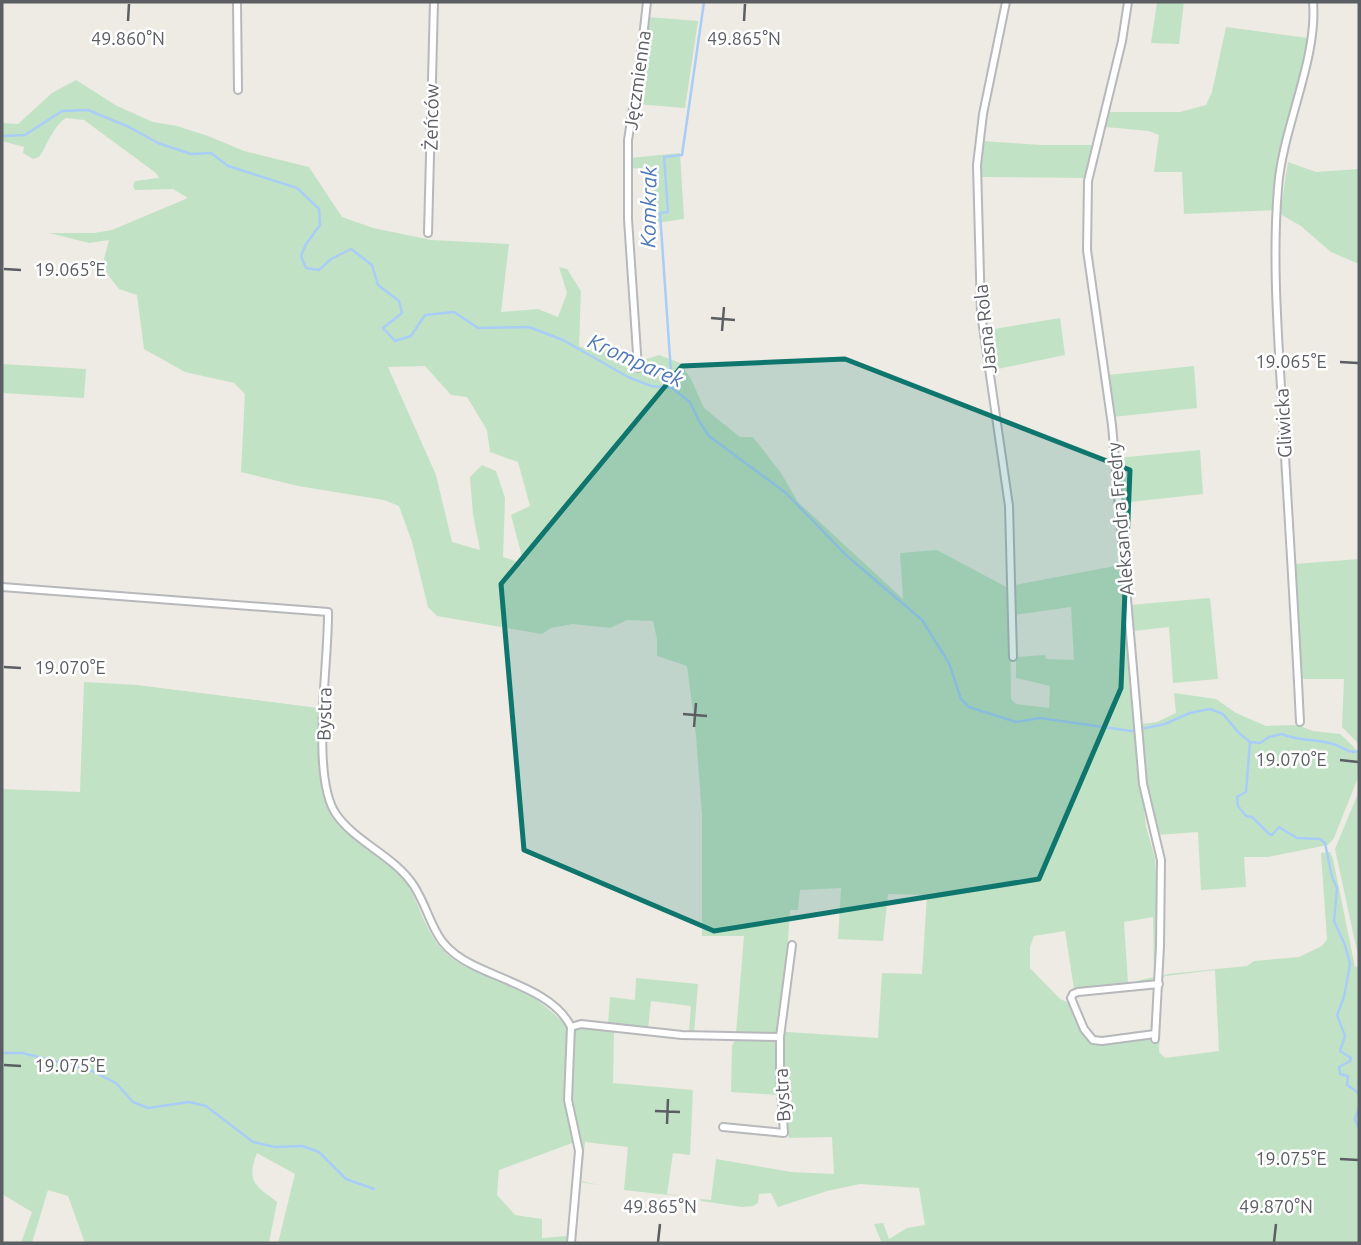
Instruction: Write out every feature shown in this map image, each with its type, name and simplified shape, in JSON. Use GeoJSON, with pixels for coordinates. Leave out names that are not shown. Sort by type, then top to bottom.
{"type":"FeatureCollection","features":[{"type":"Feature","properties":{"kind":"street"},"geometry":{"type":"LineString","coordinates":[[237,2],[238,90]]}},
{"type":"Feature","properties":{"kind":"street","name":"Żeńców"},"geometry":{"type":"LineString","coordinates":[[428,233],[434,2]]}},
{"type":"Feature","properties":{"kind":"street","name":"Jęczmienna"},"geometry":{"type":"LineString","coordinates":[[638,368],[628,219],[628,140],[647,2]]}},
{"type":"Feature","properties":{"kind":"street","name":"Jasna Rola"},"geometry":{"type":"LineString","coordinates":[[1006,2],[983,114],[977,165],[981,313],[1009,506],[1013,657]]}},
{"type":"Feature","properties":{"kind":"street","name":"Aleksandra Fredry"},"geometry":{"type":"LineString","coordinates":[[1128,2],[1122,41],[1088,181],[1087,250],[1112,425],[1143,784],[1161,860],[1158,984],[1155,1037],[1093,1040],[1084,1029],[1071,998],[1078,992],[1158,984]]}},
{"type":"Feature","properties":{"kind":"street","name":"Gliwicka"},"geometry":{"type":"LineString","coordinates":[[1300,722],[1276,299],[1278,187],[1309,48],[1313,2]]}},
{"type":"Feature","properties":{"kind":"street","name":"Bystra"},"geometry":{"type":"LineString","coordinates":[[2,587],[328,612],[323,740],[326,788],[334,812],[351,830],[406,875],[414,886],[436,934],[452,951],[473,965],[509,979],[542,998],[565,1016],[571,1027]]}},
{"type":"Feature","properties":{"kind":"street","name":"Bystra"},"geometry":{"type":"LineString","coordinates":[[723,1127],[784,1133],[780,1037],[792,945]]}},
{"type":"Feature","properties":{"kind":"street"},"geometry":{"type":"LineString","coordinates":[[571,1243],[579,1151],[568,1100],[571,1027],[581,1024],[696,1036],[780,1037]]}},
{"type":"Feature","properties":{"kind":"highlighted area"},"geometry":{"type":"Polygon","coordinates":[[[845,359],[1130,470],[1121,688],[1039,879],[714,931],[524,850],[501,584],[682,366],[845,359]]]}},
{"type":"Feature","properties":{"kind":"green space"},"geometry":{"type":"Polygon","coordinates":[[[1157,2],[1184,2],[1179,44],[1151,43],[1157,2]]]}},
{"type":"Feature","properties":{"kind":"green space"},"geometry":{"type":"Polygon","coordinates":[[[648,17],[698,21],[685,108],[636,104],[644,64],[648,17]]]}},
{"type":"Feature","properties":{"kind":"green space"},"geometry":{"type":"Polygon","coordinates":[[[1226,27],[1308,38],[1278,167],[1275,210],[1184,214],[1182,172],[1154,172],[1159,135],[1149,131],[1106,127],[1109,112],[1180,112],[1206,105],[1212,92],[1226,27]]]}},
{"type":"Feature","properties":{"kind":"green space"},"geometry":{"type":"Polygon","coordinates":[[[76,80],[117,106],[153,122],[177,126],[244,151],[309,167],[342,217],[373,228],[431,240],[509,244],[501,312],[538,309],[558,317],[567,293],[559,267],[567,269],[581,291],[579,346],[599,354],[612,345],[624,361],[634,363],[659,355],[680,363],[691,379],[704,408],[740,437],[753,437],[781,473],[798,502],[903,599],[900,553],[937,550],[1010,589],[1011,699],[1016,704],[1049,708],[1050,686],[1016,678],[1016,657],[1045,655],[1046,659],[1074,660],[1071,607],[1015,615],[1015,585],[1120,565],[1146,827],[1155,858],[1158,907],[1156,979],[1137,981],[1154,977],[1153,917],[1124,922],[1128,983],[1074,989],[1065,931],[1034,936],[1030,947],[1030,968],[1060,999],[1072,1004],[1093,1041],[1147,1037],[1156,1040],[1160,1014],[1159,1052],[1165,1058],[1219,1051],[1215,970],[1165,976],[1162,979],[1160,1005],[1162,976],[1247,966],[1254,961],[1299,957],[1322,946],[1327,939],[1321,853],[1330,852],[1355,967],[1359,966],[1359,1243],[882,1243],[874,1224],[883,1223],[889,1239],[907,1228],[925,1225],[919,1188],[860,1184],[827,1191],[778,1207],[771,1193],[759,1194],[758,1203],[753,1206],[701,1201],[700,1199],[711,1200],[716,1159],[791,1172],[834,1174],[832,1137],[789,1138],[782,1080],[784,1033],[878,1038],[882,973],[922,974],[927,895],[888,894],[883,941],[838,939],[841,888],[800,890],[798,910],[790,910],[779,1033],[736,1034],[744,936],[702,936],[702,815],[687,666],[657,656],[653,621],[627,620],[610,628],[573,624],[551,628],[542,634],[437,616],[428,607],[412,542],[399,506],[384,500],[298,486],[241,472],[245,394],[234,383],[185,372],[144,349],[137,295],[119,289],[102,267],[109,240],[89,243],[49,233],[94,233],[112,230],[188,198],[173,189],[135,190],[135,181],[159,178],[156,173],[84,120],[66,118],[61,121],[39,157],[33,159],[23,153],[24,147],[2,141],[2,123],[18,124],[52,93],[76,80]],[[425,366],[388,367],[436,475],[452,542],[480,550],[470,477],[482,465],[496,471],[505,498],[503,557],[524,564],[511,515],[530,506],[518,462],[490,452],[487,430],[467,397],[451,395],[425,366]]]}},
{"type":"Feature","properties":{"kind":"green space"},"geometry":{"type":"Polygon","coordinates":[[[983,141],[1092,145],[1085,178],[981,177],[983,141]]]}},
{"type":"Feature","properties":{"kind":"green space"},"geometry":{"type":"Polygon","coordinates":[[[680,153],[684,219],[656,223],[647,169],[631,168],[630,158],[680,153]]]}},
{"type":"Feature","properties":{"kind":"green space"},"geometry":{"type":"Polygon","coordinates":[[[1288,162],[1316,172],[1359,169],[1359,264],[1331,252],[1301,226],[1280,214],[1288,162]]]}},
{"type":"Feature","properties":{"kind":"green space"},"geometry":{"type":"Polygon","coordinates":[[[1060,318],[1065,355],[993,370],[988,330],[1060,318]]]}},
{"type":"Feature","properties":{"kind":"green space"},"geometry":{"type":"Polygon","coordinates":[[[2,364],[86,369],[84,398],[2,393],[2,364]]]}},
{"type":"Feature","properties":{"kind":"green space"},"geometry":{"type":"Polygon","coordinates":[[[1194,366],[1197,408],[1113,417],[1108,375],[1194,366]]]}},
{"type":"Feature","properties":{"kind":"green space"},"geometry":{"type":"Polygon","coordinates":[[[1200,450],[1203,494],[1121,503],[1117,458],[1200,450]]]}},
{"type":"Feature","properties":{"kind":"green space"},"geometry":{"type":"Polygon","coordinates":[[[1359,559],[1359,744],[1342,727],[1344,679],[1302,679],[1295,564],[1359,559]]]}},
{"type":"Feature","properties":{"kind":"green space"},"geometry":{"type":"Polygon","coordinates":[[[1210,598],[1218,679],[1173,683],[1169,627],[1133,631],[1130,605],[1210,598]]]}},
{"type":"Feature","properties":{"kind":"green space"},"geometry":{"type":"Polygon","coordinates":[[[84,682],[137,685],[318,708],[320,775],[325,801],[333,817],[348,833],[401,876],[433,938],[447,954],[469,968],[525,992],[569,1027],[566,1090],[575,1142],[499,1170],[497,1195],[515,1215],[542,1219],[542,1238],[568,1236],[570,1204],[569,1243],[278,1243],[295,1174],[257,1153],[252,1170],[255,1182],[277,1202],[269,1243],[85,1243],[68,1196],[48,1190],[32,1243],[21,1243],[32,1212],[2,1194],[2,789],[80,792],[84,682]]]}},
{"type":"Feature","properties":{"kind":"green space"},"geometry":{"type":"Polygon","coordinates":[[[1174,693],[1216,699],[1236,713],[1266,726],[1297,725],[1313,731],[1340,734],[1353,746],[1359,755],[1357,780],[1334,838],[1328,845],[1268,857],[1244,857],[1246,887],[1201,890],[1198,832],[1157,835],[1147,782],[1142,724],[1157,722],[1176,713],[1174,693]]]}},
{"type":"Feature","properties":{"kind":"green space"},"geometry":{"type":"Polygon","coordinates":[[[1359,791],[1359,960],[1335,849],[1359,791]]]}},
{"type":"Feature","properties":{"kind":"green space"},"geometry":{"type":"Polygon","coordinates":[[[636,978],[698,984],[694,1033],[689,1032],[691,1006],[651,1001],[648,1028],[608,1024],[610,997],[635,1000],[636,978]]]}},
{"type":"Feature","properties":{"kind":"green space"},"geometry":{"type":"Polygon","coordinates":[[[584,1027],[614,1030],[613,1083],[693,1090],[690,1155],[673,1153],[667,1194],[687,1197],[624,1190],[628,1147],[585,1142],[581,1181],[599,1185],[579,1182],[580,1141],[571,1109],[570,1091],[573,1033],[584,1027]]]}},
{"type":"Feature","properties":{"kind":"green space"},"geometry":{"type":"Polygon","coordinates":[[[736,1038],[777,1040],[779,1095],[731,1092],[732,1046],[736,1038]]]}},
{"type":"Feature","properties":{"kind":"waterway","name":"Komkrak"},"geometry":{"type":"LineString","coordinates":[[672,387],[660,213],[668,212],[664,157],[682,155],[704,2]]}},
{"type":"Feature","properties":{"kind":"waterway","name":"Kromparek"},"geometry":{"type":"LineString","coordinates":[[2,136],[25,135],[62,111],[88,110],[129,127],[158,143],[191,154],[211,153],[228,166],[297,188],[319,209],[320,225],[301,256],[306,268],[319,270],[331,259],[351,249],[372,265],[378,285],[399,301],[402,313],[383,328],[395,341],[411,336],[425,315],[454,312],[478,328],[529,327],[563,340],[628,377],[651,386],[672,388],[690,402],[709,436],[786,493],[846,555],[922,620],[949,663],[961,699],[969,707],[1016,722],[1040,718],[1131,731],[1165,724],[1190,713],[1210,709],[1223,714],[1250,742],[1260,743],[1269,737],[1282,734],[1326,742],[1351,752],[1359,751]]}},
{"type":"Feature","properties":{"kind":"waterway"},"geometry":{"type":"LineString","coordinates":[[1250,742],[1246,792],[1237,797],[1238,806],[1269,834],[1272,835],[1279,827],[1297,838],[1320,839],[1325,843],[1337,888],[1334,921],[1350,964],[1344,997],[1337,1015],[1345,1036],[1340,1051],[1351,1058],[1339,1067],[1340,1074],[1348,1076],[1347,1085],[1359,1093]]}},
{"type":"Feature","properties":{"kind":"waterway"},"geometry":{"type":"LineString","coordinates":[[2,1053],[22,1053],[88,1069],[116,1083],[133,1102],[148,1108],[189,1102],[206,1106],[253,1142],[275,1147],[302,1146],[319,1152],[346,1179],[374,1189]]}},
{"type":"Feature","properties":{"kind":"waterway"},"geometry":{"type":"LineString","coordinates":[[1359,1107],[1355,1119],[1359,1129]]}}]}
